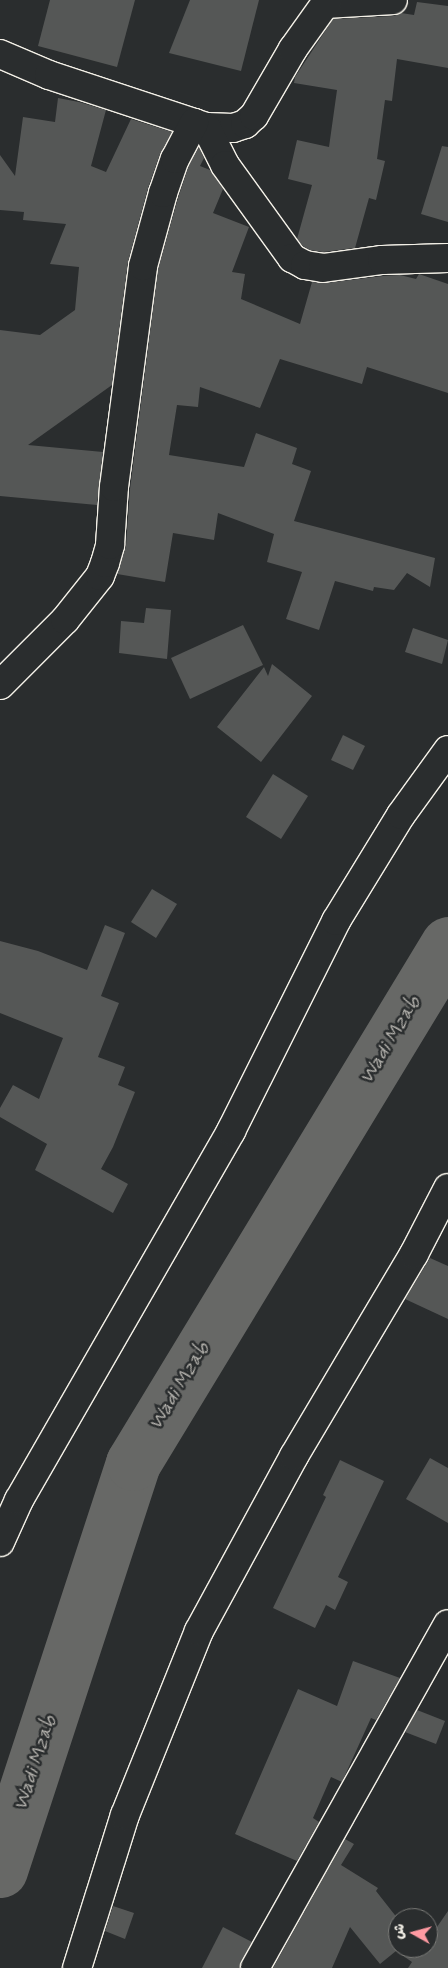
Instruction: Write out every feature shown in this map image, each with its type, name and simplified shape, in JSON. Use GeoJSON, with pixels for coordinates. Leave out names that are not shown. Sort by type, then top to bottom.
{"type":"FeatureCollection","features":[{"type":"Feature","properties":{"kind":"street"},"geometry":{"type":"LineString","coordinates":[[0,54],[48,75],[200,125],[233,128],[245,124],[254,116],[294,49],[328,2],[393,0]]}},
{"type":"Feature","properties":{"kind":"street"},"geometry":{"type":"LineString","coordinates":[[200,125],[225,165],[292,258],[305,265],[323,268],[382,260],[448,258]]}},
{"type":"Feature","properties":{"kind":"street"},"geometry":{"type":"LineString","coordinates":[[0,685],[65,620],[100,576],[105,563],[110,545],[114,487],[143,266],[163,193],[175,159],[200,125]]}},
{"type":"Feature","properties":{"kind":"street"},"geometry":{"type":"LineString","coordinates":[[0,1542],[19,1500],[231,1131],[336,921],[401,815],[448,750]]}},
{"type":"Feature","properties":{"kind":"street"},"geometry":{"type":"LineString","coordinates":[[86,1963],[125,1815],[199,1631],[294,1456],[414,1254],[448,1188]]}},
{"type":"Feature","properties":{"kind":"street"},"geometry":{"type":"LineString","coordinates":[[255,1968],[448,1624]]}},
{"type":"Feature","properties":{"kind":"building"},"geometry":{"type":"Polygon","coordinates":[[[50,0],[135,0],[117,67],[38,46],[50,0]]]}},
{"type":"Feature","properties":{"kind":"building"},"geometry":{"type":"Polygon","coordinates":[[[190,0],[259,0],[241,71],[169,53],[190,0]]]}},
{"type":"Feature","properties":{"kind":"building"},"geometry":{"type":"Polygon","coordinates":[[[417,2],[448,6],[448,68],[397,59],[392,101],[385,100],[377,159],[385,161],[376,200],[369,198],[355,248],[323,252],[310,250],[297,239],[312,185],[288,179],[297,140],[329,147],[337,90],[294,83],[295,77],[333,19],[394,16],[401,13],[414,15],[417,2]]]}},
{"type":"Feature","properties":{"kind":"building"},"geometry":{"type":"Polygon","coordinates":[[[58,98],[106,110],[91,166],[106,172],[131,119],[172,132],[160,154],[148,188],[128,262],[112,385],[28,445],[103,452],[97,505],[0,496],[0,330],[40,335],[75,310],[79,267],[50,264],[66,224],[23,220],[24,212],[0,210],[0,155],[15,176],[23,117],[55,122],[58,98]]]}},
{"type":"Feature","properties":{"kind":"building"},"geometry":{"type":"Polygon","coordinates":[[[442,146],[448,147],[448,222],[421,214],[442,146]]]}},
{"type":"Feature","properties":{"kind":"building"},"geometry":{"type":"Polygon","coordinates":[[[199,147],[204,158],[200,166],[210,170],[223,189],[213,213],[249,227],[232,272],[245,274],[241,299],[300,324],[312,282],[325,283],[400,275],[416,279],[419,274],[448,284],[448,393],[367,367],[362,384],[280,359],[260,408],[200,387],[198,407],[177,405],[169,455],[244,467],[256,433],[297,448],[292,464],[311,471],[294,521],[435,558],[430,587],[407,573],[394,590],[374,587],[373,591],[335,581],[319,630],[286,619],[302,572],[267,562],[274,534],[218,513],[214,540],[173,533],[165,582],[117,574],[126,546],[130,489],[158,269],[189,165],[199,147]]]}},
{"type":"Feature","properties":{"kind":"building"},"geometry":{"type":"Polygon","coordinates":[[[146,608],[171,610],[167,659],[119,653],[121,621],[144,623],[146,608]]]}},
{"type":"Feature","properties":{"kind":"building"},"geometry":{"type":"Polygon","coordinates":[[[243,625],[263,665],[190,699],[171,658],[243,625]]]}},
{"type":"Feature","properties":{"kind":"building"},"geometry":{"type":"Polygon","coordinates":[[[413,628],[448,640],[442,664],[405,652],[413,628]]]}},
{"type":"Feature","properties":{"kind":"building"},"geometry":{"type":"Polygon","coordinates":[[[272,664],[312,696],[261,762],[217,727],[264,667],[268,676],[272,664]]]}},
{"type":"Feature","properties":{"kind":"building"},"geometry":{"type":"Polygon","coordinates":[[[343,735],[365,746],[353,770],[331,760],[343,735]]]}},
{"type":"Feature","properties":{"kind":"building"},"geometry":{"type":"Polygon","coordinates":[[[273,774],[308,796],[281,839],[246,817],[273,774]]]}},
{"type":"Feature","properties":{"kind":"building"},"geometry":{"type":"Polygon","coordinates":[[[152,889],[177,904],[156,938],[131,922],[152,889]]]}},
{"type":"Feature","properties":{"kind":"building"},"geometry":{"type":"Polygon","coordinates":[[[105,925],[125,933],[101,996],[119,1003],[98,1057],[125,1067],[118,1085],[135,1092],[113,1147],[101,1169],[128,1184],[113,1213],[35,1170],[47,1144],[0,1117],[0,1108],[13,1085],[39,1099],[63,1038],[0,1013],[0,941],[38,951],[87,970],[105,925]]]}},
{"type":"Feature","properties":{"kind":"building"},"geometry":{"type":"Polygon","coordinates":[[[430,1258],[448,1266],[448,1319],[405,1299],[430,1258]]]}},
{"type":"Feature","properties":{"kind":"building"},"geometry":{"type":"Polygon","coordinates":[[[430,1458],[448,1468],[448,1523],[406,1499],[430,1458]]]}},
{"type":"Feature","properties":{"kind":"building"},"geometry":{"type":"Polygon","coordinates":[[[340,1460],[384,1481],[338,1577],[348,1582],[335,1610],[326,1605],[315,1628],[273,1608],[326,1497],[323,1495],[340,1460]]]}},
{"type":"Feature","properties":{"kind":"building"},"geometry":{"type":"Polygon","coordinates":[[[353,1661],[400,1678],[376,1720],[371,1718],[342,1782],[331,1777],[313,1818],[319,1822],[297,1861],[235,1834],[298,1689],[337,1706],[353,1661]]]}},
{"type":"Feature","properties":{"kind":"building"},"geometry":{"type":"Polygon","coordinates":[[[417,1710],[445,1721],[436,1744],[405,1732],[417,1710]]]}},
{"type":"Feature","properties":{"kind":"building"},"geometry":{"type":"Polygon","coordinates":[[[345,1839],[354,1844],[341,1865],[378,1888],[376,1891],[389,1908],[388,1958],[380,1964],[350,1927],[332,1968],[273,1968],[345,1839]]]}},
{"type":"Feature","properties":{"kind":"building"},"geometry":{"type":"Polygon","coordinates":[[[113,1906],[134,1913],[125,1939],[105,1931],[113,1906]]]}},
{"type":"Feature","properties":{"kind":"building"},"geometry":{"type":"Polygon","coordinates":[[[448,1911],[448,1968],[408,1968],[412,1962],[406,1958],[438,1958],[438,1926],[448,1911]]]}},
{"type":"Feature","properties":{"kind":"building"},"geometry":{"type":"Polygon","coordinates":[[[223,1927],[252,1942],[239,1968],[202,1968],[223,1927]]]}},
{"type":"Feature","properties":{"kind":"waterway","name":"Wadi Mzab"},"geometry":{"type":"LineString","coordinates":[[0,1870],[133,1463],[448,944]]}}]}
